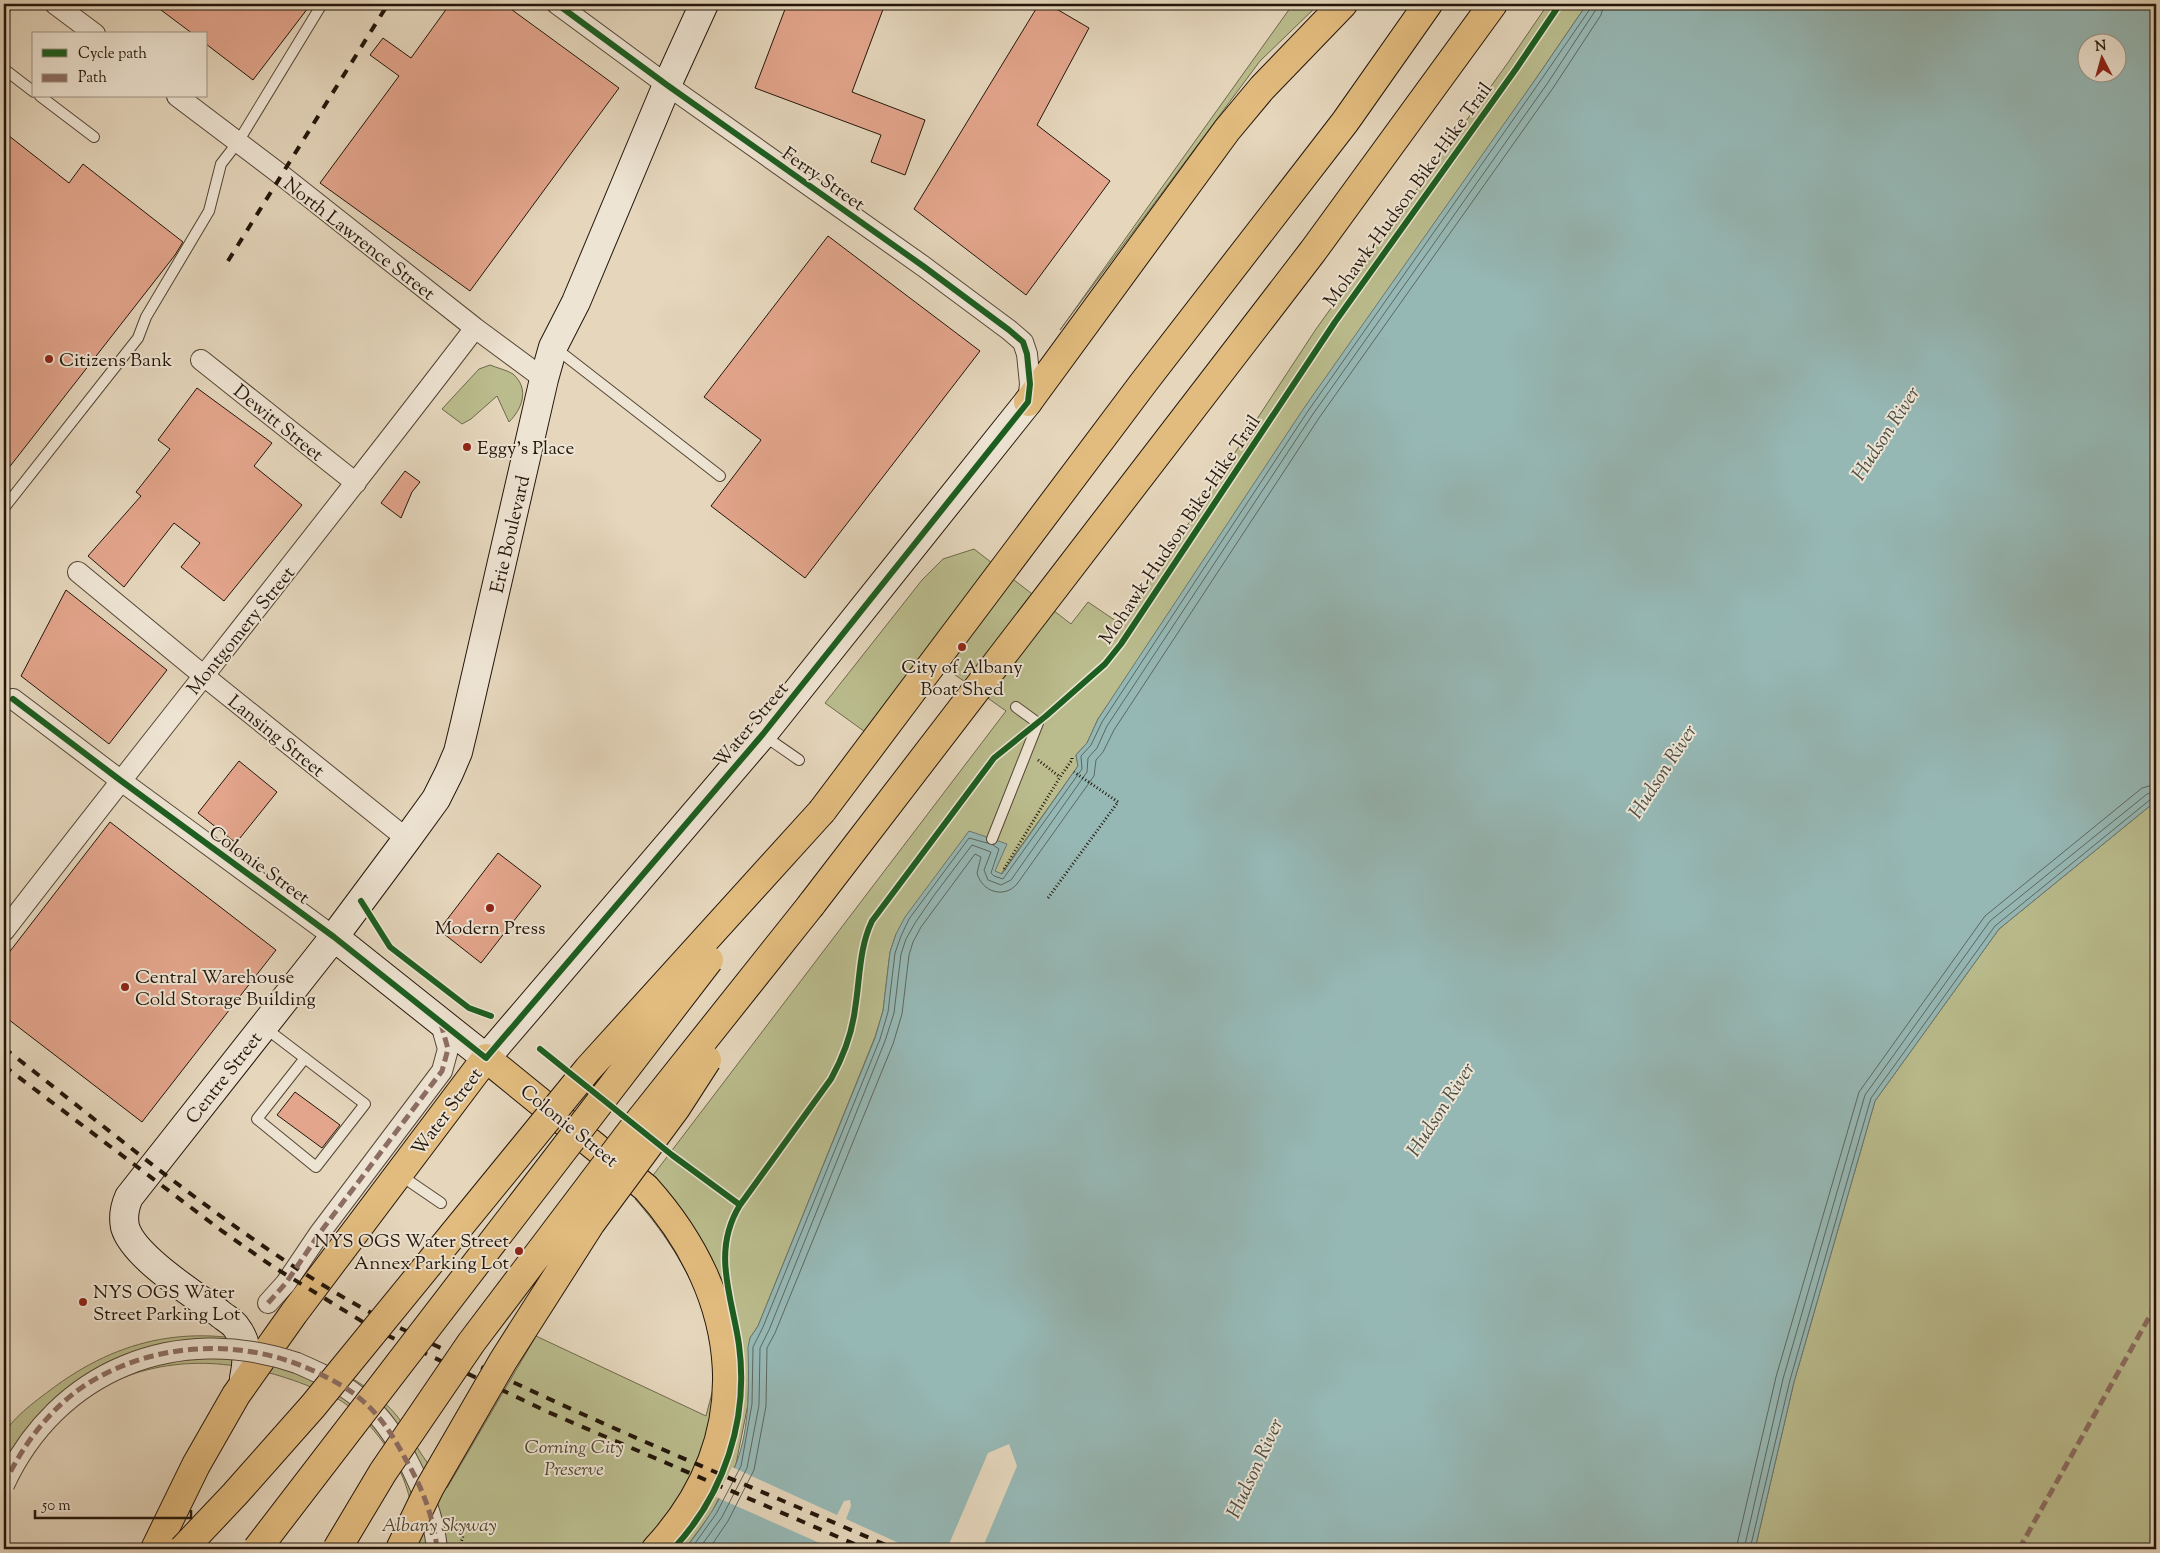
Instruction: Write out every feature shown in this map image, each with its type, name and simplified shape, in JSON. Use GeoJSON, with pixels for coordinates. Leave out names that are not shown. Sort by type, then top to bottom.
{"type":"FeatureCollection","features":[{"type":"Feature","properties":{"kind":"main road"},"geometry":{"type":"LineString","coordinates":[[1028,402],[1227,130],[1262,88],[1344,4]]}},
{"type":"Feature","properties":{"kind":"main road"},"geometry":{"type":"LineString","coordinates":[[257,1549],[822,811],[1269,217],[1345,122],[1428,4]]}},
{"type":"Feature","properties":{"kind":"main road"},"geometry":{"type":"LineString","coordinates":[[337,1549],[382,1472],[471,1343],[632,1130],[810,905],[1058,585],[1366,179],[1493,4]]}},
{"type":"Feature","properties":{"kind":"main road"},"geometry":{"type":"LineString","coordinates":[[183,1549],[236,1494],[313,1406],[588,1069],[822,811]]}},
{"type":"Feature","properties":{"kind":"main road"},"geometry":{"type":"LineString","coordinates":[[400,1549],[451,1449],[558,1274],[591,1223],[676,1108],[810,905]]}},
{"type":"Feature","properties":{"kind":"main road","name":"Water Street"},"geometry":{"type":"LineString","coordinates":[[155,1549],[196,1465],[236,1395],[289,1320],[486,1058]]}},
{"type":"Feature","properties":{"kind":"main road","name":"Colonie Street"},"geometry":{"type":"LineString","coordinates":[[486,1058],[646,1188],[666,1210],[684,1237],[707,1283],[722,1331],[727,1376],[726,1407],[721,1436],[706,1479],[684,1518],[656,1549]]}},
{"type":"Feature","properties":{"kind":"street"},"geometry":{"type":"LineString","coordinates":[[55,4],[92,32]]}},
{"type":"Feature","properties":{"kind":"street","name":"Ferry Street"},"geometry":{"type":"LineString","coordinates":[[557,4],[667,85],[923,266],[1009,330],[1023,342],[1027,354],[1030,384],[1028,402]]}},
{"type":"Feature","properties":{"kind":"street","name":"Erie Boulevard"},"geometry":{"type":"LineString","coordinates":[[334,937],[436,799],[458,752],[553,347],[576,302],[667,85],[704,4]]}},
{"type":"Feature","properties":{"kind":"street","name":"North Lawrence Street"},"geometry":{"type":"LineString","coordinates":[[180,98],[475,328],[544,379]]}},
{"type":"Feature","properties":{"kind":"street","name":"Montgomery Street"},"geometry":{"type":"LineString","coordinates":[[4,932],[120,780],[356,483],[475,328]]}},
{"type":"Feature","properties":{"kind":"street","name":"Dewitt Street"},"geometry":{"type":"LineString","coordinates":[[201,360],[356,483]]}},
{"type":"Feature","properties":{"kind":"street","name":"Water Street"},"geometry":{"type":"LineString","coordinates":[[486,1058],[763,734],[1028,402]]}},
{"type":"Feature","properties":{"kind":"street","name":"Lansing Street"},"geometry":{"type":"LineString","coordinates":[[78,572],[407,839]]}},
{"type":"Feature","properties":{"kind":"street","name":"Colonie Street"},"geometry":{"type":"LineString","coordinates":[[13,699],[334,937],[486,1058]]}},
{"type":"Feature","properties":{"kind":"street","name":"Centre Street"},"geometry":{"type":"LineString","coordinates":[[236,1395],[243,1381],[247,1360],[244,1341],[236,1326],[162,1270],[137,1247],[125,1227],[126,1204],[129,1197],[334,937]]}},
{"type":"Feature","properties":{"kind":"street"},"geometry":{"type":"LineString","coordinates":[[268,1303],[286,1283],[320,1234],[442,1071],[448,1049],[441,1024]]}},
{"type":"Feature","properties":{"kind":"street"},"geometry":{"type":"LineString","coordinates":[[4,1485],[22,1452],[40,1427],[81,1388],[124,1366],[168,1353],[206,1348],[261,1353],[296,1363],[348,1389],[364,1401],[384,1424],[413,1472],[428,1508],[437,1549]]}},
{"type":"Feature","properties":{"kind":"lane"},"geometry":{"type":"LineString","coordinates":[[4,10],[8,4]]}},
{"type":"Feature","properties":{"kind":"lane"},"geometry":{"type":"LineString","coordinates":[[4,508],[138,338],[146,317],[209,211],[222,164],[238,142],[322,4]]}},
{"type":"Feature","properties":{"kind":"lane"},"geometry":{"type":"LineString","coordinates":[[4,69],[32,90]]}},
{"type":"Feature","properties":{"kind":"lane"},"geometry":{"type":"LineString","coordinates":[[43,98],[94,137]]}},
{"type":"Feature","properties":{"kind":"lane"},"geometry":{"type":"LineString","coordinates":[[553,347],[720,476]]}},
{"type":"Feature","properties":{"kind":"lane"},"geometry":{"type":"LineString","coordinates":[[992,840],[1038,723],[1016,707]]}},
{"type":"Feature","properties":{"kind":"lane"},"geometry":{"type":"LineString","coordinates":[[763,734],[799,760]]}},
{"type":"Feature","properties":{"kind":"lane"},"geometry":{"type":"LineString","coordinates":[[263,1026],[305,1058],[365,1104],[316,1167],[257,1119],[305,1058]]}},
{"type":"Feature","properties":{"kind":"lane"},"geometry":{"type":"LineString","coordinates":[[399,1174],[441,1203]]}},
{"type":"Feature","properties":{"kind":"path"},"geometry":{"type":"LineString","coordinates":[[1027,752],[1060,777]]}},
{"type":"Feature","properties":{"kind":"path"},"geometry":{"type":"LineString","coordinates":[[1004,869],[1072,760],[1072,756]]}},
{"type":"Feature","properties":{"kind":"path"},"geometry":{"type":"LineString","coordinates":[[1048,898],[1118,802],[1074,772]]}},
{"type":"Feature","properties":{"kind":"green space"},"geometry":{"type":"Polygon","coordinates":[[[1293,4],[1319,4],[1260,61],[1060,330],[1293,4]]]}},
{"type":"Feature","properties":{"kind":"green space","name":"Corning City Preserve"},"geometry":{"type":"Polygon","coordinates":[[[1548,4],[1587,4],[1098,719],[1087,743],[1076,755],[1078,766],[1001,874],[995,872],[896,934],[890,952],[883,1011],[875,1037],[758,1326],[750,1338],[748,1404],[736,1464],[712,1512],[685,1549],[414,1549],[417,1533],[405,1483],[388,1450],[365,1421],[343,1402],[306,1385],[281,1376],[255,1370],[205,1363],[179,1364],[154,1368],[129,1375],[88,1395],[74,1405],[50,1430],[8,1486],[4,1496],[4,1436],[6,1430],[23,1411],[76,1372],[104,1358],[131,1347],[189,1336],[219,1336],[249,1340],[303,1355],[345,1374],[364,1386],[394,1412],[447,1488],[536,1336],[706,1416],[713,1389],[714,1364],[711,1338],[704,1312],[694,1287],[667,1240],[635,1199],[1006,711],[927,655],[868,734],[825,703],[922,580],[943,559],[974,549],[1071,624],[1088,602],[1122,625],[1316,329],[1548,4]]]}},
{"type":"Feature","properties":{"kind":"green space"},"geometry":{"type":"Polygon","coordinates":[[[490,365],[513,374],[518,380],[523,392],[518,411],[509,422],[497,396],[471,419],[462,424],[442,409],[479,369],[490,365]]]}},
{"type":"Feature","properties":{"kind":"green space"},"geometry":{"type":"Polygon","coordinates":[[[2156,801],[2156,1549],[1755,1549],[1794,1382],[1875,1101],[1999,929],[2156,801]]]}},
{"type":"Feature","properties":{"kind":"water","name":"Hudson River"},"geometry":{"type":"Polygon","coordinates":[[[1587,4],[1774,4],[1780,6],[1793,4],[2156,4],[2156,801],[1999,929],[1875,1101],[1794,1382],[1755,1549],[685,1549],[714,1509],[726,1487],[741,1450],[746,1421],[748,1347],[750,1338],[758,1326],[875,1038],[883,1011],[890,952],[896,934],[905,917],[969,831],[1007,844],[995,871],[1002,874],[1078,766],[1076,755],[1087,743],[1098,719],[1304,408],[1587,4]]]}},
{"type":"Feature","properties":{"kind":"pier"},"geometry":{"type":"Polygon","coordinates":[[[1009,1444],[1017,1466],[982,1549],[947,1549],[988,1453],[1009,1444]]]}},
{"type":"Feature","properties":{"kind":"pier"},"geometry":{"type":"Polygon","coordinates":[[[732,1467],[837,1515],[844,1501],[850,1500],[851,1506],[846,1519],[912,1549],[824,1549],[824,1545],[716,1497],[732,1467]]]}},
{"type":"Feature","properties":{"kind":"building"},"geometry":{"type":"Polygon","coordinates":[[[153,4],[311,4],[253,80],[208,46],[208,32],[190,32],[153,4]]]}},
{"type":"Feature","properties":{"kind":"building"},"geometry":{"type":"Polygon","coordinates":[[[450,4],[504,4],[619,88],[470,291],[320,183],[399,76],[370,55],[383,38],[411,58],[450,4]]]}},
{"type":"Feature","properties":{"kind":"building"},"geometry":{"type":"Polygon","coordinates":[[[787,4],[885,4],[852,92],[925,120],[905,175],[871,162],[881,135],[755,88],[787,4]]]}},
{"type":"Feature","properties":{"kind":"building"},"geometry":{"type":"Polygon","coordinates":[[[1039,4],[1048,4],[1089,28],[1037,125],[1110,181],[1026,295],[914,209],[1039,4]]]}},
{"type":"Feature","properties":{"kind":"building","name":"Citizens Bank"},"geometry":{"type":"Polygon","coordinates":[[[4,132],[69,183],[83,164],[183,242],[175,255],[4,474],[4,132]]]}},
{"type":"Feature","properties":{"kind":"building"},"geometry":{"type":"Polygon","coordinates":[[[828,236],[980,351],[805,578],[711,506],[761,440],[704,397],[828,236]]]}},
{"type":"Feature","properties":{"kind":"building"},"geometry":{"type":"Polygon","coordinates":[[[197,388],[272,443],[254,466],[302,505],[224,601],[181,567],[200,543],[174,523],[124,587],[88,556],[141,496],[136,492],[170,449],[158,440],[197,388]]]}},
{"type":"Feature","properties":{"kind":"building"},"geometry":{"type":"Polygon","coordinates":[[[405,471],[420,482],[412,492],[401,518],[381,503],[405,471]]]}},
{"type":"Feature","properties":{"kind":"building"},"geometry":{"type":"Polygon","coordinates":[[[66,590],[167,670],[109,744],[21,676],[66,590]]]}},
{"type":"Feature","properties":{"kind":"building"},"geometry":{"type":"Polygon","coordinates":[[[239,761],[277,792],[236,843],[198,813],[239,761]]]}},
{"type":"Feature","properties":{"kind":"building","name":"Central Warehouse Cold Storage Building"},"geometry":{"type":"Polygon","coordinates":[[[110,822],[276,950],[142,1122],[4,1016],[4,959],[110,822]]]}},
{"type":"Feature","properties":{"kind":"building","name":"Modern Press"},"geometry":{"type":"Polygon","coordinates":[[[498,853],[541,886],[481,963],[439,930],[498,853]]]}},
{"type":"Feature","properties":{"kind":"building"},"geometry":{"type":"Polygon","coordinates":[[[295,1092],[340,1125],[322,1148],[277,1115],[295,1092]]]}},
{"type":"Feature","properties":{"kind":"railway"},"geometry":{"type":"LineString","coordinates":[[228,261],[388,4]]}},
{"type":"Feature","properties":{"kind":"railway"},"geometry":{"type":"LineString","coordinates":[[4,1048],[125,1144],[250,1237],[336,1293],[416,1336],[547,1398],[895,1549]]}},
{"type":"Feature","properties":{"kind":"railway"},"geometry":{"type":"LineString","coordinates":[[4,1066],[222,1231],[272,1266],[376,1330],[548,1412],[866,1549]]}},
{"type":"Feature","properties":{"kind":"marked path"},"geometry":{"type":"LineString","coordinates":[[268,1303],[286,1283],[319,1234],[442,1071],[448,1049],[441,1024]]}},
{"type":"Feature","properties":{"kind":"marked path"},"geometry":{"type":"LineString","coordinates":[[2019,1549],[2156,1305]]}},
{"type":"Feature","properties":{"kind":"marked path"},"geometry":{"type":"LineString","coordinates":[[4,1485],[18,1458],[46,1419],[81,1388],[109,1372],[139,1360],[170,1352],[202,1349],[234,1350],[266,1355],[297,1364],[341,1385],[371,1408],[393,1437],[417,1481],[430,1514],[437,1549]]}},
{"type":"Feature","properties":{"kind":"cycle path"},"geometry":{"type":"LineString","coordinates":[[13,699],[334,937],[486,1058],[763,734],[1028,402],[1030,384],[1027,354],[1023,342],[1009,330],[923,266],[667,85],[557,4]]}},
{"type":"Feature","properties":{"kind":"cycle path","name":"Mohawk-Hudson Bike-Hike Trail"},"geometry":{"type":"LineString","coordinates":[[673,1549],[691,1528],[706,1505],[719,1480],[736,1428],[741,1373],[739,1345],[726,1274],[725,1257],[731,1222],[740,1205],[831,1079],[839,1062],[852,1027],[862,953],[872,921],[994,758],[1046,716],[1105,664],[1121,644],[1335,322],[1516,69],[1560,4]]}},
{"type":"Feature","properties":{"kind":"cycle path"},"geometry":{"type":"LineString","coordinates":[[361,901],[390,947],[469,1008],[491,1016]]}},
{"type":"Feature","properties":{"kind":"cycle path"},"geometry":{"type":"LineString","coordinates":[[540,1049],[672,1155],[740,1205]]}},
{"type":"Feature","properties":{"kind":"place","name":"Citizens Bank"},"geometry":{"type":"Point","coordinates":[49,359]}},
{"type":"Feature","properties":{"kind":"place","name":"Eggy's Place"},"geometry":{"type":"Point","coordinates":[467,447]}},
{"type":"Feature","properties":{"kind":"place","name":"City of Albany Boat Shed"},"geometry":{"type":"Point","coordinates":[962,647]}},
{"type":"Feature","properties":{"kind":"place","name":"Modern Press"},"geometry":{"type":"Point","coordinates":[490,908]}},
{"type":"Feature","properties":{"kind":"place","name":"Central Warehouse Cold Storage Building"},"geometry":{"type":"Point","coordinates":[125,987]}},
{"type":"Feature","properties":{"kind":"place","name":"NYS OGS Water Street Annex Parking Lot"},"geometry":{"type":"Point","coordinates":[519,1251]}},
{"type":"Feature","properties":{"kind":"place","name":"NYS OGS Water Street Parking Lot"},"geometry":{"type":"Point","coordinates":[83,1302]}},
{"type":"Feature","properties":{"kind":"park label","name":"Albany Skyway"},"geometry":{"type":"Point","coordinates":[439,1524]}}]}
